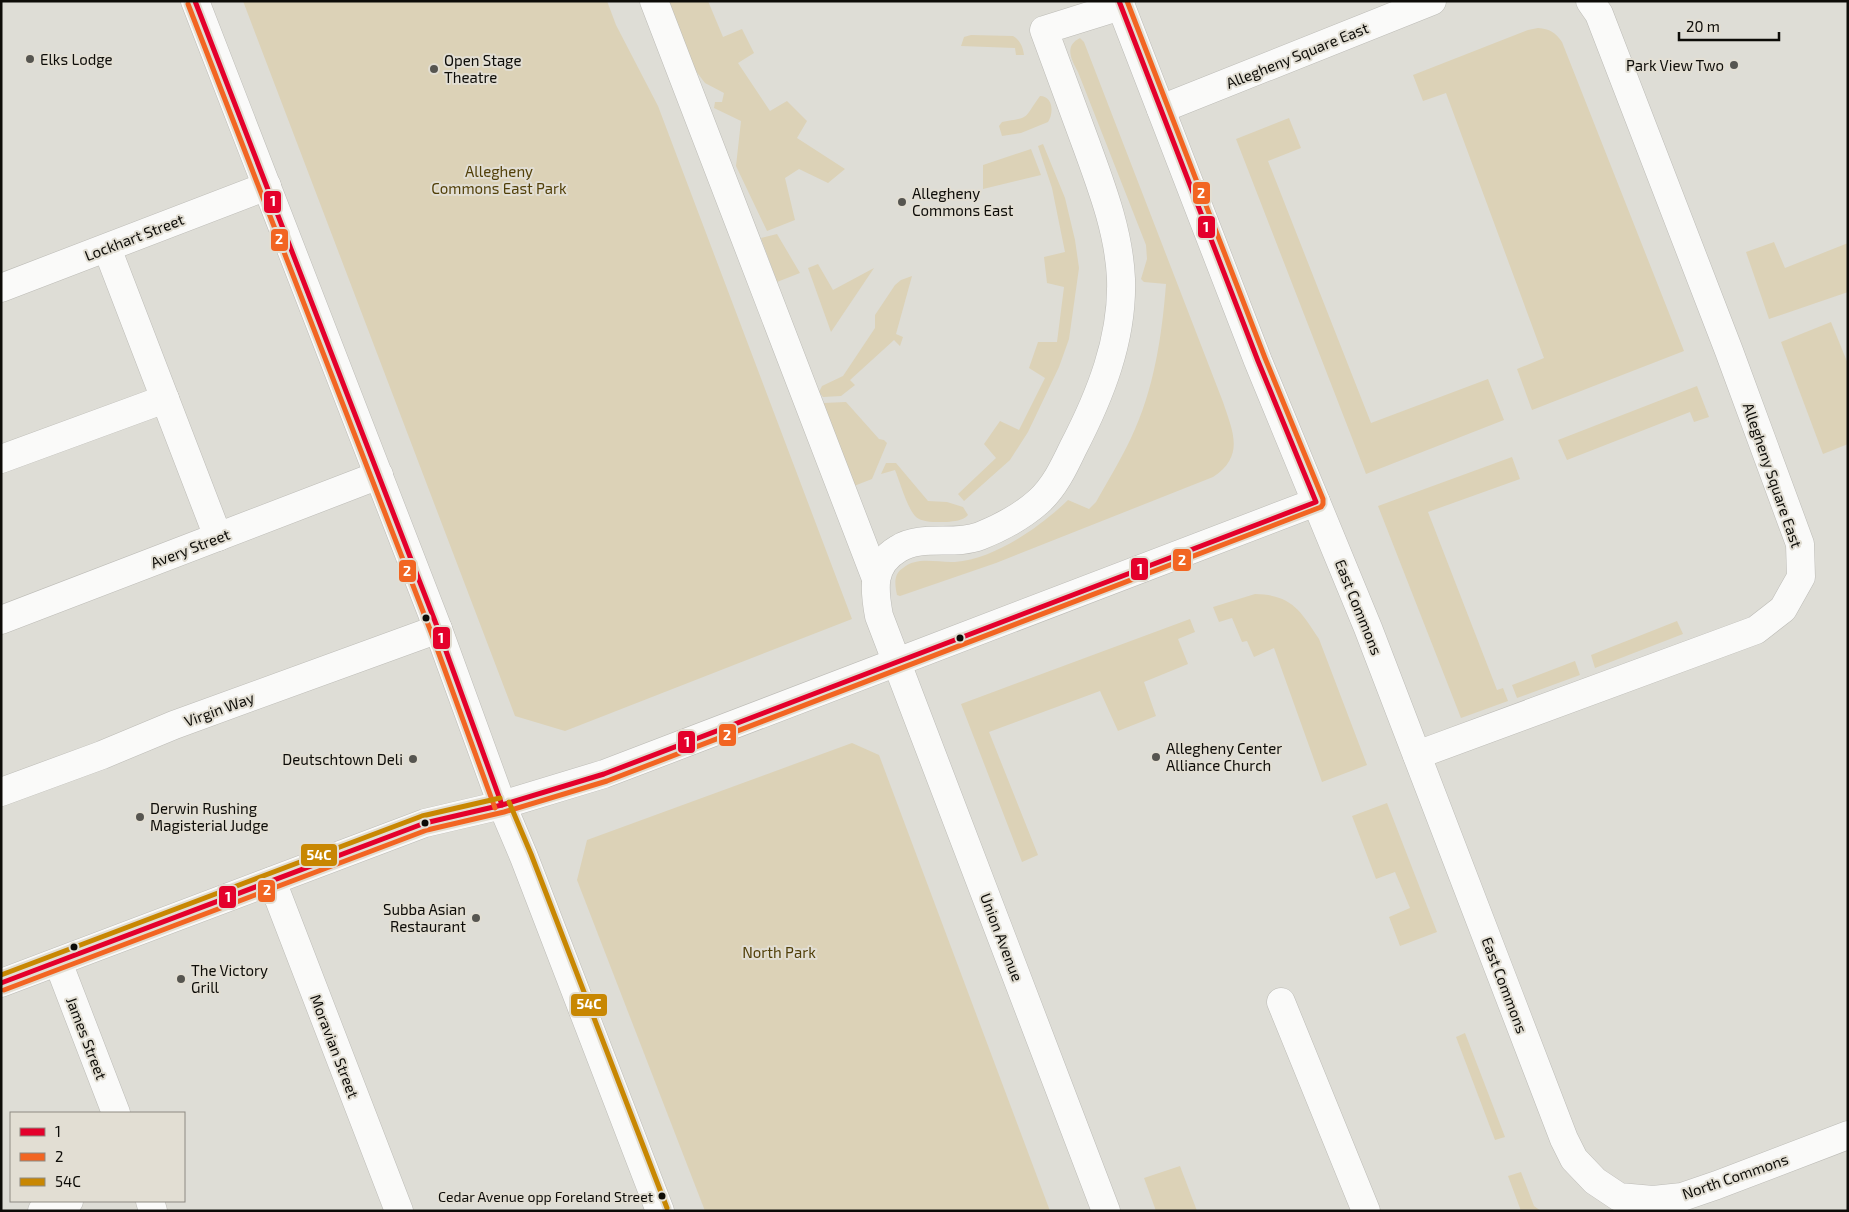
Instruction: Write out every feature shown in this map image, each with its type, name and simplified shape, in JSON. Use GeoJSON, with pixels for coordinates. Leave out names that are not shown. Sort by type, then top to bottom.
{"type":"FeatureCollection","features":[{"type":"Feature","properties":{"kind":"street"},"geometry":{"type":"LineString","coordinates":[[195,1],[379,475],[502,804],[660,1211]]}},
{"type":"Feature","properties":{"kind":"street","name":"Union Avenue"},"geometry":{"type":"LineString","coordinates":[[654,1],[876,576],[876,598],[879,616],[1106,1211]]}},
{"type":"Feature","properties":{"kind":"street","name":"Allegheny Square East"},"geometry":{"type":"LineString","coordinates":[[1161,109],[1432,1]]}},
{"type":"Feature","properties":{"kind":"street","name":"Allegheny Square East"},"geometry":{"type":"LineString","coordinates":[[1416,755],[1756,630],[1783,609],[1801,577],[1800,544],[1733,360],[1599,14],[1590,1]]}},
{"type":"Feature","properties":{"kind":"street"},"geometry":{"type":"LineString","coordinates":[[876,576],[885,560],[899,548],[920,542],[956,541],[978,537],[1018,517],[1039,501],[1059,477],[1104,381],[1116,338],[1120,309],[1120,258],[1113,222],[1100,182],[1044,30],[1120,4]]}},
{"type":"Feature","properties":{"kind":"street","name":"East Commons"},"geometry":{"type":"LineString","coordinates":[[1120,4],[1258,361],[1368,628],[1564,1139],[1574,1159],[1596,1181],[1619,1197]]}},
{"type":"Feature","properties":{"kind":"street","name":"Lockhart Street"},"geometry":{"type":"LineString","coordinates":[[3,283],[107,248],[267,186]]}},
{"type":"Feature","properties":{"kind":"street"},"geometry":{"type":"LineString","coordinates":[[107,248],[218,537]]}},
{"type":"Feature","properties":{"kind":"street"},"geometry":{"type":"LineString","coordinates":[[1,459],[165,399]]}},
{"type":"Feature","properties":{"kind":"street","name":"Avery Street"},"geometry":{"type":"LineString","coordinates":[[1,620],[379,475]]}},
{"type":"Feature","properties":{"kind":"street"},"geometry":{"type":"LineString","coordinates":[[1,983],[425,823],[502,804],[604,774],[1316,502]]}},
{"type":"Feature","properties":{"kind":"street","name":"Virgin Way"},"geometry":{"type":"LineString","coordinates":[[1,792],[102,755],[174,725],[438,629]]}},
{"type":"Feature","properties":{"kind":"street","name":"Moravian Street"},"geometry":{"type":"LineString","coordinates":[[272,881],[399,1211]]}},
{"type":"Feature","properties":{"kind":"street","name":"James Street"},"geometry":{"type":"LineString","coordinates":[[58,962],[116,1112]]}},
{"type":"Feature","properties":{"kind":"street"},"geometry":{"type":"LineString","coordinates":[[1281,1002],[1366,1211]]}},
{"type":"Feature","properties":{"kind":"street","name":"North Commons"},"geometry":{"type":"LineString","coordinates":[[1619,1197],[1653,1200],[1682,1197],[1848,1135]]}},
{"type":"Feature","properties":{"kind":"street"},"geometry":{"type":"LineString","coordinates":[[42,1211],[66,1202]]}},
{"type":"Feature","properties":{"kind":"green space","name":"Allegheny Commons East Park"},"geometry":{"type":"Polygon","coordinates":[[[243,1],[607,1],[616,25],[658,106],[852,619],[565,731],[515,716],[243,1]]]}},
{"type":"Feature","properties":{"kind":"green space"},"geometry":{"type":"Polygon","coordinates":[[[662,1],[708,1],[723,37],[742,29],[754,53],[738,63],[770,111],[787,101],[807,121],[797,138],[845,169],[828,183],[799,169],[785,178],[795,220],[767,231],[736,166],[741,121],[714,108],[715,102],[722,102],[724,93],[705,83],[695,70],[662,1]]]}},
{"type":"Feature","properties":{"kind":"green space"},"geometry":{"type":"Polygon","coordinates":[[[1538,28],[1552,32],[1562,42],[1684,351],[1532,410],[1517,369],[1544,358],[1446,93],[1423,101],[1413,75],[1528,30],[1538,28]]]}},
{"type":"Feature","properties":{"kind":"green space"},"geometry":{"type":"Polygon","coordinates":[[[971,35],[1013,36],[1021,44],[1024,55],[1016,55],[1015,48],[961,46],[964,37],[971,35]]]}},
{"type":"Feature","properties":{"kind":"green space"},"geometry":{"type":"Polygon","coordinates":[[[1080,38],[1084,42],[1223,402],[1233,433],[1233,452],[1223,469],[1213,477],[996,563],[900,596],[897,595],[896,577],[900,570],[909,564],[921,561],[955,562],[986,555],[1030,531],[1068,500],[1089,509],[1096,502],[1123,454],[1146,401],[1156,362],[1166,284],[1144,282],[1141,279],[1147,259],[1146,245],[1071,58],[1070,49],[1075,41],[1080,38]]]}},
{"type":"Feature","properties":{"kind":"green space"},"geometry":{"type":"Polygon","coordinates":[[[1040,96],[1048,99],[1050,102],[1052,110],[1048,122],[1021,133],[1002,136],[999,126],[1002,122],[1026,116],[1040,96]]]}},
{"type":"Feature","properties":{"kind":"green space"},"geometry":{"type":"Polygon","coordinates":[[[1289,118],[1301,148],[1268,161],[1371,423],[1488,379],[1504,420],[1366,474],[1236,139],[1289,118]]]}},
{"type":"Feature","properties":{"kind":"green space"},"geometry":{"type":"Polygon","coordinates":[[[1043,144],[1065,198],[1075,240],[1079,268],[1069,339],[1059,367],[1028,432],[1010,460],[964,501],[958,494],[996,458],[984,444],[1000,421],[1019,430],[1045,378],[1029,368],[1038,342],[1057,342],[1064,287],[1047,283],[1044,257],[1065,252],[1052,188],[1038,146],[1043,144]]]}},
{"type":"Feature","properties":{"kind":"green space"},"geometry":{"type":"Polygon","coordinates":[[[1031,149],[1041,175],[983,189],[983,165],[1031,149]]]}},
{"type":"Feature","properties":{"kind":"green space"},"geometry":{"type":"Polygon","coordinates":[[[777,234],[800,273],[777,282],[761,238],[777,234]]]}},
{"type":"Feature","properties":{"kind":"green space"},"geometry":{"type":"Polygon","coordinates":[[[1774,242],[1785,268],[1848,243],[1848,292],[1769,319],[1746,252],[1774,242]]]}},
{"type":"Feature","properties":{"kind":"green space"},"geometry":{"type":"Polygon","coordinates":[[[818,264],[833,290],[874,268],[831,332],[808,268],[818,264]]]}},
{"type":"Feature","properties":{"kind":"green space"},"geometry":{"type":"Polygon","coordinates":[[[912,276],[896,334],[903,337],[900,346],[894,340],[850,380],[855,385],[841,396],[823,397],[819,392],[822,386],[843,376],[875,328],[875,315],[895,285],[901,280],[912,276]]]}},
{"type":"Feature","properties":{"kind":"green space"},"geometry":{"type":"Polygon","coordinates":[[[1831,322],[1848,364],[1848,444],[1823,454],[1781,342],[1831,322]]]}},
{"type":"Feature","properties":{"kind":"green space"},"geometry":{"type":"Polygon","coordinates":[[[1697,386],[1709,417],[1694,422],[1690,412],[1567,460],[1558,440],[1697,386]]]}},
{"type":"Feature","properties":{"kind":"green space"},"geometry":{"type":"Polygon","coordinates":[[[846,402],[879,439],[887,443],[872,479],[854,486],[823,403],[846,402]]]}},
{"type":"Feature","properties":{"kind":"green space"},"geometry":{"type":"Polygon","coordinates":[[[1512,457],[1520,479],[1428,512],[1497,690],[1503,688],[1508,701],[1461,718],[1378,506],[1512,457]]]}},
{"type":"Feature","properties":{"kind":"green space"},"geometry":{"type":"Polygon","coordinates":[[[886,463],[896,463],[928,501],[947,502],[963,507],[968,515],[961,520],[947,522],[931,522],[919,519],[910,508],[895,470],[881,474],[886,463]]]}},
{"type":"Feature","properties":{"kind":"green space"},"geometry":{"type":"Polygon","coordinates":[[[1255,594],[1278,597],[1294,606],[1319,639],[1367,765],[1322,782],[1274,648],[1254,657],[1247,641],[1242,642],[1232,618],[1219,622],[1213,607],[1255,594]]]}},
{"type":"Feature","properties":{"kind":"green space"},"geometry":{"type":"Polygon","coordinates":[[[1190,619],[1195,632],[1178,639],[1188,664],[1144,682],[1156,716],[1118,731],[1100,691],[989,732],[1038,855],[1022,862],[961,704],[1190,619]]]}},
{"type":"Feature","properties":{"kind":"green space"},"geometry":{"type":"Polygon","coordinates":[[[1677,621],[1683,634],[1595,668],[1591,655],[1677,621]]]}},
{"type":"Feature","properties":{"kind":"green space"},"geometry":{"type":"Polygon","coordinates":[[[1575,661],[1580,675],[1517,698],[1512,685],[1575,661]]]}},
{"type":"Feature","properties":{"kind":"green space","name":"North Park"},"geometry":{"type":"Polygon","coordinates":[[[852,743],[879,755],[1050,1211],[705,1211],[577,880],[587,840],[852,743]]]}},
{"type":"Feature","properties":{"kind":"green space"},"geometry":{"type":"Polygon","coordinates":[[[1387,803],[1437,932],[1400,946],[1389,917],[1410,908],[1395,872],[1376,879],[1352,816],[1387,803]]]}},
{"type":"Feature","properties":{"kind":"green space"},"geometry":{"type":"Polygon","coordinates":[[[1465,1033],[1505,1137],[1495,1140],[1456,1037],[1465,1033]]]}},
{"type":"Feature","properties":{"kind":"green space"},"geometry":{"type":"Polygon","coordinates":[[[1180,1166],[1197,1211],[1156,1211],[1144,1178],[1180,1166]]]}},
{"type":"Feature","properties":{"kind":"green space"},"geometry":{"type":"Polygon","coordinates":[[[1521,1172],[1534,1206],[1541,1211],[1521,1211],[1508,1176],[1521,1172]]]}},
{"type":"Feature","properties":{"kind":"transit line","name":"1"},"geometry":{"type":"LineString","coordinates":[[195,1],[438,629],[502,805]]}},
{"type":"Feature","properties":{"kind":"transit line","name":"1"},"geometry":{"type":"LineString","coordinates":[[1,983],[425,823],[502,805],[604,774],[1316,502],[1258,361],[1119,1]]}},
{"type":"Feature","properties":{"kind":"transit line","name":"2"},"geometry":{"type":"LineString","coordinates":[[4,990],[427,830],[504,812],[607,781],[1321,507],[1323,499],[1265,358],[1127,1]]}},
{"type":"Feature","properties":{"kind":"transit line","name":"2"},"geometry":{"type":"LineString","coordinates":[[188,4],[431,632],[495,808]]}},
{"type":"Feature","properties":{"kind":"transit line","name":"54C"},"geometry":{"type":"LineString","coordinates":[[1,975],[422,816],[500,798]]}},
{"type":"Feature","properties":{"kind":"transit line","name":"54C"},"geometry":{"type":"LineString","coordinates":[[509,802],[531,854],[667,1208]]}},
{"type":"Feature","properties":{"kind":"place","name":"Elks Lodge"},"geometry":{"type":"Point","coordinates":[30,59]}},
{"type":"Feature","properties":{"kind":"place","name":"Park View Two"},"geometry":{"type":"Point","coordinates":[1734,65]}},
{"type":"Feature","properties":{"kind":"place","name":"Open Stage Theatre"},"geometry":{"type":"Point","coordinates":[434,69]}},
{"type":"Feature","properties":{"kind":"place","name":"Allegheny Commons East"},"geometry":{"type":"Point","coordinates":[902,202]}},
{"type":"Feature","properties":{"kind":"place","name":"Allegheny Center Alliance Church"},"geometry":{"type":"Point","coordinates":[1156,757]}},
{"type":"Feature","properties":{"kind":"place","name":"Deutschtown Deli"},"geometry":{"type":"Point","coordinates":[413,759]}},
{"type":"Feature","properties":{"kind":"place","name":"Derwin Rushing Magisterial Judge"},"geometry":{"type":"Point","coordinates":[140,817]}},
{"type":"Feature","properties":{"kind":"place","name":"Subba Asian Restaurant"},"geometry":{"type":"Point","coordinates":[476,918]}},
{"type":"Feature","properties":{"kind":"place","name":"The Victory Grill"},"geometry":{"type":"Point","coordinates":[181,979]}},
{"type":"Feature","properties":{"kind":"place","name":"Cedar Avenue opp Foreland Street"},"geometry":{"type":"Point","coordinates":[662,1196]}}]}
